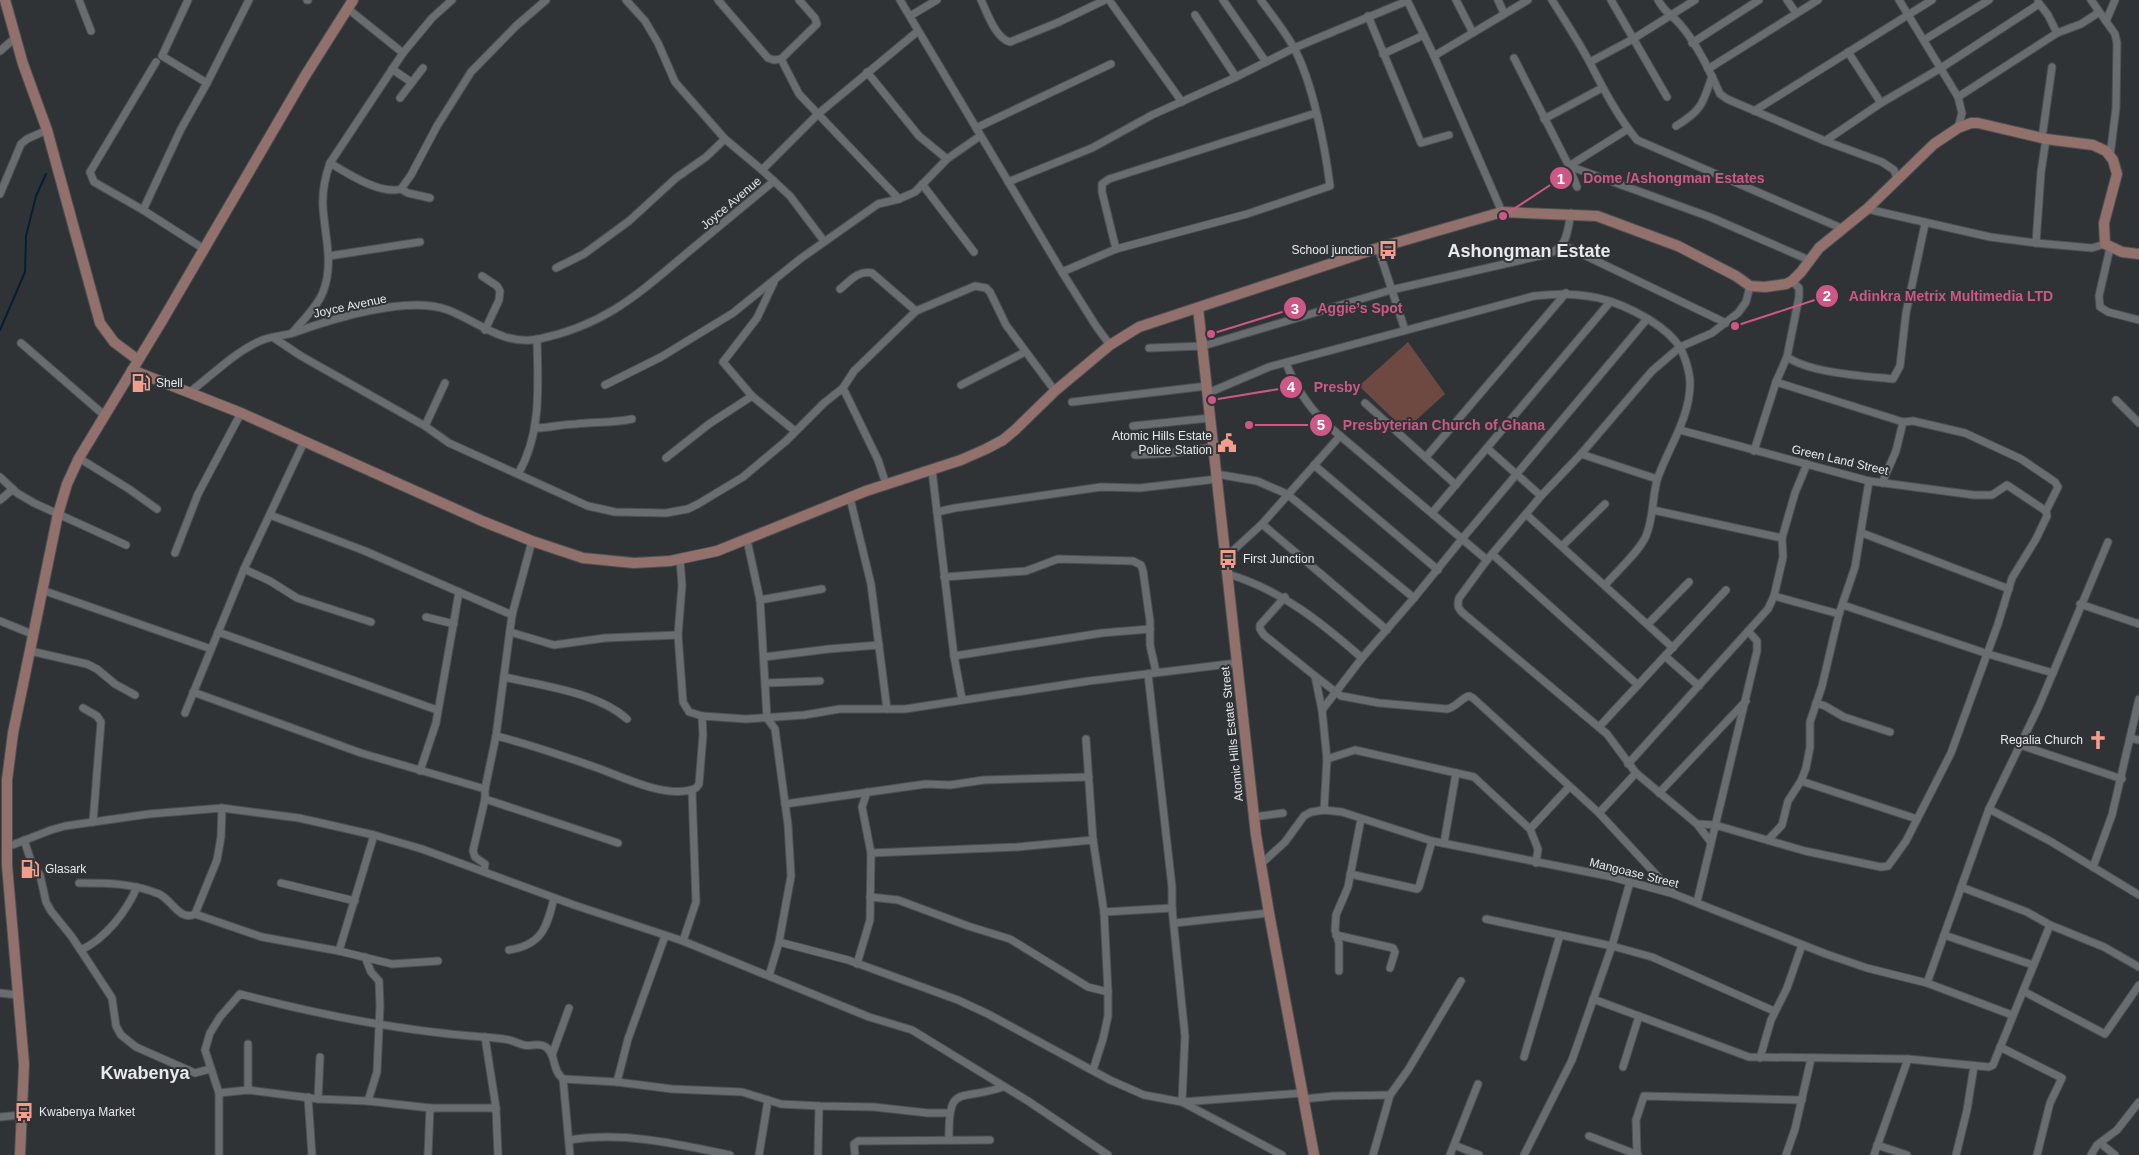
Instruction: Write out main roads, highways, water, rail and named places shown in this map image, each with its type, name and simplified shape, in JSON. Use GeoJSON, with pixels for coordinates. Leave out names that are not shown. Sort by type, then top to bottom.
{"type":"FeatureCollection","features":[{"type":"Feature","properties":{"kind":"waterway"},"geometry":{"type":"LineString","coordinates":[[0,330],[25,272],[26,236],[36,196],[46,174]]}},
{"type":"Feature","properties":{"kind":"place","name":"Dome /Ashongman Estates"},"geometry":{"type":"Point","coordinates":[1503,216]}},
{"type":"Feature","properties":{"kind":"place","name":"School junction"},"geometry":{"type":"Point","coordinates":[1388,250]}},
{"type":"Feature","properties":{"kind":"place","name":"Adinkra Metrix Multimedia LTD"},"geometry":{"type":"Point","coordinates":[1735,326]}},
{"type":"Feature","properties":{"kind":"place","name":"Aggie’s Spot"},"geometry":{"type":"Point","coordinates":[1211,334]}},
{"type":"Feature","properties":{"kind":"place","name":"Shell"},"geometry":{"type":"Point","coordinates":[141,383]}},
{"type":"Feature","properties":{"kind":"place","name":"Presby"},"geometry":{"type":"Point","coordinates":[1212,400]}},
{"type":"Feature","properties":{"kind":"place","name":"Presbyterian Church of Ghana"},"geometry":{"type":"Point","coordinates":[1249,425]}},
{"type":"Feature","properties":{"kind":"place","name":"Atomic Hills Estate Police Station"},"geometry":{"type":"Point","coordinates":[1227,443]}},
{"type":"Feature","properties":{"kind":"place","name":"First Junction"},"geometry":{"type":"Point","coordinates":[1228,559]}},
{"type":"Feature","properties":{"kind":"place","name":"Regalia Church"},"geometry":{"type":"Point","coordinates":[2098,740]}},
{"type":"Feature","properties":{"kind":"place","name":"Glasark"},"geometry":{"type":"Point","coordinates":[30,869]}},
{"type":"Feature","properties":{"kind":"place","name":"Kwabenya Market"},"geometry":{"type":"Point","coordinates":[24,1112]}},
{"type":"Feature","properties":{"kind":"district","name":"Ashongman Estate"},"geometry":{"type":"Point","coordinates":[1529,251]}},
{"type":"Feature","properties":{"kind":"district","name":"Kwabenya"},"geometry":{"type":"Point","coordinates":[145,1073]}}]}
